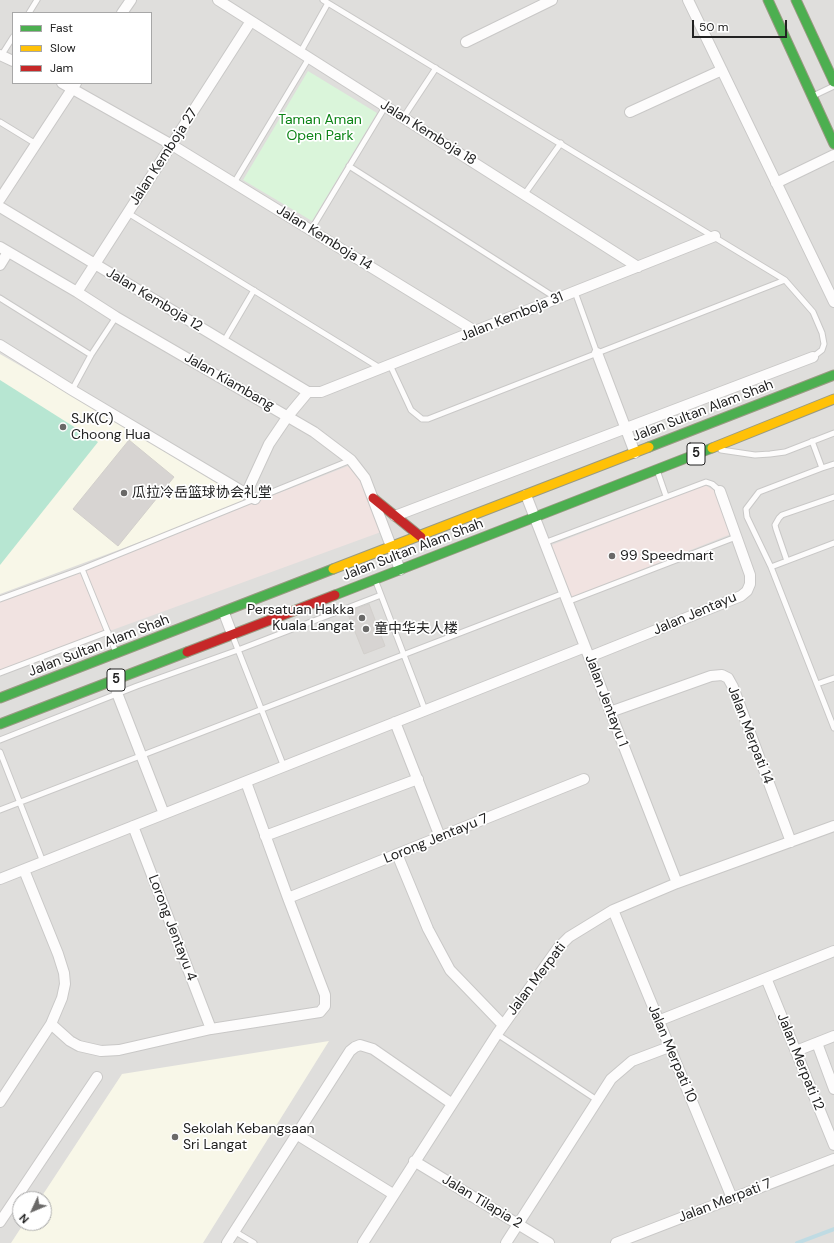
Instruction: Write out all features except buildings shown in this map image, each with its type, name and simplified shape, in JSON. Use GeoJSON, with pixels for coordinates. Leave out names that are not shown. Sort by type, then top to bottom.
{"type":"FeatureCollection","features":[{"type":"Feature","properties":{"kind":"main road"},"geometry":{"type":"LineString","coordinates":[[768,0],[834,144]]}},
{"type":"Feature","properties":{"kind":"main road"},"geometry":{"type":"LineString","coordinates":[[796,0],[834,82]]}},
{"type":"Feature","properties":{"kind":"main road","name":"Jalan Sultan Alam Shah"},"geometry":{"type":"LineString","coordinates":[[0,698],[421,537],[834,375]]}},
{"type":"Feature","properties":{"kind":"main road","name":"Jalan Sultan Alam Shah"},"geometry":{"type":"LineString","coordinates":[[0,724],[535,518],[834,399]]}},
{"type":"Feature","properties":{"kind":"main road"},"geometry":{"type":"LineString","coordinates":[[373,498],[421,537]]}},
{"type":"Feature","properties":{"kind":"street"},"geometry":{"type":"LineString","coordinates":[[123,12],[130,0]]}},
{"type":"Feature","properties":{"kind":"street","name":"Jalan Kemboja 18"},"geometry":{"type":"LineString","coordinates":[[218,0],[638,267]]}},
{"type":"Feature","properties":{"kind":"street"},"geometry":{"type":"LineString","coordinates":[[466,42],[552,0]]}},
{"type":"Feature","properties":{"kind":"street"},"geometry":{"type":"LineString","coordinates":[[688,0],[834,302]]}},
{"type":"Feature","properties":{"kind":"street","name":"Jalan Kemboja 27"},"geometry":{"type":"LineString","coordinates":[[77,292],[251,21]]}},
{"type":"Feature","properties":{"kind":"street"},"geometry":{"type":"LineString","coordinates":[[0,55],[12,61]]}},
{"type":"Feature","properties":{"kind":"street"},"geometry":{"type":"LineString","coordinates":[[630,112],[722,70]]}},
{"type":"Feature","properties":{"kind":"street"},"geometry":{"type":"LineString","coordinates":[[0,199],[74,86]]}},
{"type":"Feature","properties":{"kind":"street","name":"Jalan Kemboja 14"},"geometry":{"type":"LineString","coordinates":[[74,86],[475,331]]}},
{"type":"Feature","properties":{"kind":"street"},"geometry":{"type":"LineString","coordinates":[[776,183],[834,155]]}},
{"type":"Feature","properties":{"kind":"street","name":"Jalan Kemboja 12"},"geometry":{"type":"LineString","coordinates":[[0,207],[308,392]]}},
{"type":"Feature","properties":{"kind":"street","name":"Jalan Kemboja 31"},"geometry":{"type":"LineString","coordinates":[[308,392],[322,392],[715,236]]}},
{"type":"Feature","properties":{"kind":"street"},"geometry":{"type":"LineString","coordinates":[[0,266],[4,249]]}},
{"type":"Feature","properties":{"kind":"street","name":"Jalan Kiambang"},"geometry":{"type":"LineString","coordinates":[[4,249],[116,317],[288,416],[314,432],[351,460],[365,478],[400,570]]}},
{"type":"Feature","properties":{"kind":"street"},"geometry":{"type":"LineString","coordinates":[[0,345],[72,390],[255,499]]}},
{"type":"Feature","properties":{"kind":"street"},"geometry":{"type":"LineString","coordinates":[[597,353],[635,453]]}},
{"type":"Feature","properties":{"kind":"street"},"geometry":{"type":"LineString","coordinates":[[394,516],[813,357]]}},
{"type":"Feature","properties":{"kind":"street"},"geometry":{"type":"LineString","coordinates":[[246,494],[269,444],[288,416],[308,392]]}},
{"type":"Feature","properties":{"kind":"street","name":"Jalan Jentayu"},"geometry":{"type":"LineString","coordinates":[[589,657],[734,599],[747,591],[751,580],[720,492]]}},
{"type":"Feature","properties":{"kind":"street","name":"Jalan Jentayu 1"},"geometry":{"type":"LineString","coordinates":[[526,496],[677,883]]}},
{"type":"Feature","properties":{"kind":"street"},"geometry":{"type":"LineString","coordinates":[[224,613],[232,634]]}},
{"type":"Feature","properties":{"kind":"street"},"geometry":{"type":"LineString","coordinates":[[0,879],[585,647]]}},
{"type":"Feature","properties":{"kind":"street","name":"Jalan Merpati 14"},"geometry":{"type":"LineString","coordinates":[[610,712],[712,676],[722,675],[728,678],[734,686],[791,842]]}},
{"type":"Feature","properties":{"kind":"street"},"geometry":{"type":"LineString","coordinates":[[117,693],[164,814]]}},
{"type":"Feature","properties":{"kind":"street"},"geometry":{"type":"LineString","coordinates":[[395,722],[440,837]]}},
{"type":"Feature","properties":{"kind":"street"},"geometry":{"type":"LineString","coordinates":[[265,836],[418,779]]}},
{"type":"Feature","properties":{"kind":"street","name":"Lorong Jentayu 7"},"geometry":{"type":"LineString","coordinates":[[288,898],[584,779]]}},
{"type":"Feature","properties":{"kind":"street"},"geometry":{"type":"LineString","coordinates":[[51,1024],[70,1041],[79,1046],[101,1051],[119,1050],[211,1029],[316,1014],[325,1006],[325,995],[246,782]]}},
{"type":"Feature","properties":{"kind":"street","name":"Lorong Jentayu 4"},"geometry":{"type":"LineString","coordinates":[[134,826],[211,1029]]}},
{"type":"Feature","properties":{"kind":"street","name":"Jalan Merpati"},"geometry":{"type":"LineString","coordinates":[[362,1243],[414,1160],[500,1029],[558,948],[569,937],[612,910],[677,883],[834,826]]}},
{"type":"Feature","properties":{"kind":"street"},"geometry":{"type":"LineString","coordinates":[[397,854],[428,929],[450,970],[500,1029]]}},
{"type":"Feature","properties":{"kind":"street"},"geometry":{"type":"LineString","coordinates":[[0,1102],[51,1024],[62,998],[65,984],[64,973],[58,954],[24,870]]}},
{"type":"Feature","properties":{"kind":"street","name":"Jalan Merpati 10"},"geometry":{"type":"LineString","coordinates":[[612,910],[732,1198]]}},
{"type":"Feature","properties":{"kind":"street"},"geometry":{"type":"LineString","coordinates":[[658,1021],[834,951]]}},
{"type":"Feature","properties":{"kind":"street","name":"Jalan Merpati 12"},"geometry":{"type":"LineString","coordinates":[[766,978],[834,1145]]}},
{"type":"Feature","properties":{"kind":"street"},"geometry":{"type":"LineString","coordinates":[[796,1051],[834,1036]]}},
{"type":"Feature","properties":{"kind":"street","name":"Jalan Merpati 12"},"geometry":{"type":"LineString","coordinates":[[817,1043],[834,1090]]}},
{"type":"Feature","properties":{"kind":"street"},"geometry":{"type":"LineString","coordinates":[[226,1243],[350,1050],[360,1045],[373,1049],[451,1104]]}},
{"type":"Feature","properties":{"kind":"street"},"geometry":{"type":"LineString","coordinates":[[506,1243],[611,1079],[632,1061],[669,1047]]}},
{"type":"Feature","properties":{"kind":"street"},"geometry":{"type":"LineString","coordinates":[[0,1222],[98,1077]]}},
{"type":"Feature","properties":{"kind":"street"},"geometry":{"type":"LineString","coordinates":[[296,1134],[393,1194]]}},
{"type":"Feature","properties":{"kind":"street","name":"Jalan Merpati 7"},"geometry":{"type":"LineString","coordinates":[[616,1243],[834,1159]]}},
{"type":"Feature","properties":{"kind":"street","name":"Jalan Tilapia 2"},"geometry":{"type":"LineString","coordinates":[[414,1160],[549,1243]]}},
{"type":"Feature","properties":{"kind":"lane"},"geometry":{"type":"LineString","coordinates":[[30,12],[37,0]]}},
{"type":"Feature","properties":{"kind":"lane"},"geometry":{"type":"LineString","coordinates":[[234,183],[304,55],[326,2],[715,236],[785,280],[813,312],[822,334],[824,344],[822,350],[813,357]]}},
{"type":"Feature","properties":{"kind":"lane"},"geometry":{"type":"LineString","coordinates":[[0,55],[12,38]]}},
{"type":"Feature","properties":{"kind":"lane"},"geometry":{"type":"LineString","coordinates":[[403,118],[436,68]]}},
{"type":"Feature","properties":{"kind":"lane"},"geometry":{"type":"LineString","coordinates":[[812,96],[834,86]]}},
{"type":"Feature","properties":{"kind":"lane"},"geometry":{"type":"LineString","coordinates":[[311,230],[385,107]]}},
{"type":"Feature","properties":{"kind":"lane"},"geometry":{"type":"LineString","coordinates":[[0,122],[36,144]]}},
{"type":"Feature","properties":{"kind":"lane"},"geometry":{"type":"LineString","coordinates":[[524,195],[561,143]]}},
{"type":"Feature","properties":{"kind":"lane"},"geometry":{"type":"LineString","coordinates":[[349,166],[557,299]]}},
{"type":"Feature","properties":{"kind":"lane"},"geometry":{"type":"LineString","coordinates":[[128,212],[254,290],[386,367],[411,410],[422,419],[428,419],[785,280]]}},
{"type":"Feature","properties":{"kind":"lane"},"geometry":{"type":"LineString","coordinates":[[224,341],[254,290]]}},
{"type":"Feature","properties":{"kind":"lane"},"geometry":{"type":"LineString","coordinates":[[575,292],[597,353]]}},
{"type":"Feature","properties":{"kind":"lane"},"geometry":{"type":"LineString","coordinates":[[0,298],[91,355]]}},
{"type":"Feature","properties":{"kind":"lane"},"geometry":{"type":"LineString","coordinates":[[72,390],[91,355],[116,317]]}},
{"type":"Feature","properties":{"kind":"lane"},"geometry":{"type":"LineString","coordinates":[[712,448],[734,454],[755,456],[785,452],[834,433]]}},
{"type":"Feature","properties":{"kind":"lane"},"geometry":{"type":"LineString","coordinates":[[812,441],[822,468]]}},
{"type":"Feature","properties":{"kind":"lane"},"geometry":{"type":"LineString","coordinates":[[0,599],[82,569],[351,460]]}},
{"type":"Feature","properties":{"kind":"lane"},"geometry":{"type":"LineString","coordinates":[[834,464],[759,492],[748,504],[746,509],[747,517],[771,567],[833,721],[834,728]]}},
{"type":"Feature","properties":{"kind":"lane"},"geometry":{"type":"LineString","coordinates":[[657,470],[666,496]]}},
{"type":"Feature","properties":{"kind":"lane"},"geometry":{"type":"LineString","coordinates":[[544,543],[706,482],[712,484],[720,492]]}},
{"type":"Feature","properties":{"kind":"lane"},"geometry":{"type":"LineString","coordinates":[[787,561],[776,529],[777,521],[782,515],[834,497]]}},
{"type":"Feature","properties":{"kind":"lane"},"geometry":{"type":"LineString","coordinates":[[0,810],[404,654],[736,537]]}},
{"type":"Feature","properties":{"kind":"lane"},"geometry":{"type":"LineString","coordinates":[[771,567],[834,543]]}},
{"type":"Feature","properties":{"kind":"lane"},"geometry":{"type":"LineString","coordinates":[[82,569],[116,654]]}},
{"type":"Feature","properties":{"kind":"lane"},"geometry":{"type":"LineString","coordinates":[[375,580],[426,710]]}},
{"type":"Feature","properties":{"kind":"lane"},"geometry":{"type":"LineString","coordinates":[[0,740],[117,693],[238,650],[381,595]]}},
{"type":"Feature","properties":{"kind":"lane"},"geometry":{"type":"LineString","coordinates":[[0,673],[108,632]]}},
{"type":"Feature","properties":{"kind":"lane"},"geometry":{"type":"LineString","coordinates":[[232,634],[284,766]]}},
{"type":"Feature","properties":{"kind":"lane"},"geometry":{"type":"LineString","coordinates":[[817,684],[834,678]]}},
{"type":"Feature","properties":{"kind":"lane"},"geometry":{"type":"LineString","coordinates":[[0,752],[43,862]]}},
{"type":"Feature","properties":{"kind":"lane"},"geometry":{"type":"LineString","coordinates":[[500,1029],[597,1100]]}},
{"type":"Feature","properties":{"kind":"lane"},"geometry":{"type":"LineString","coordinates":[[234,1231],[254,1243]]}},
{"type":"Feature","properties":{"kind":"shaded area"},"geometry":{"type":"Polygon","coordinates":[[[0,0],[834,0],[834,1243],[0,1243],[0,0]]]}},
{"type":"Feature","properties":{"kind":"shaded area","name":"SJK(C) Choong Hua"},"geometry":{"type":"Polygon","coordinates":[[[0,354],[253,500],[0,594],[0,354]]]}},
{"type":"Feature","properties":{"kind":"shaded area"},"geometry":{"type":"Polygon","coordinates":[[[348,466],[361,481],[381,532],[0,671],[0,602],[348,466]]]}},
{"type":"Feature","properties":{"kind":"shaded area"},"geometry":{"type":"Polygon","coordinates":[[[705,485],[715,491],[731,534],[570,598],[549,546],[705,485]]]}},
{"type":"Feature","properties":{"kind":"shaded area","name":"Sekolah Kebangsaan Sri Langat"},"geometry":{"type":"Polygon","coordinates":[[[329,1041],[203,1243],[11,1243],[19,1231],[52,1231],[52,1191],[45,1191],[122,1074],[329,1041]]]}},
{"type":"Feature","properties":{"kind":"green space","name":"Taman Aman Open Park"},"geometry":{"type":"Polygon","coordinates":[[[308,71],[377,113],[312,221],[243,180],[308,71]]]}},
{"type":"Feature","properties":{"kind":"green space"},"geometry":{"type":"Polygon","coordinates":[[[0,380],[98,442],[0,565],[0,380]]]}},
{"type":"Feature","properties":{"kind":"waterway"},"geometry":{"type":"LineString","coordinates":[[797,1243],[834,1229]]}},
{"type":"Feature","properties":{"kind":"traffic: fast"},"geometry":{"type":"LineString","coordinates":[[768,0],[834,144]]}},
{"type":"Feature","properties":{"kind":"traffic: fast"},"geometry":{"type":"LineString","coordinates":[[796,0],[834,82]]}},
{"type":"Feature","properties":{"kind":"traffic: fast"},"geometry":{"type":"LineString","coordinates":[[649,447],[834,375]]}},
{"type":"Feature","properties":{"kind":"traffic: fast"},"geometry":{"type":"LineString","coordinates":[[335,595],[712,448]]}},
{"type":"Feature","properties":{"kind":"traffic: fast"},"geometry":{"type":"LineString","coordinates":[[0,698],[333,569]]}},
{"type":"Feature","properties":{"kind":"traffic: fast"},"geometry":{"type":"LineString","coordinates":[[0,724],[187,652]]}},
{"type":"Feature","properties":{"kind":"traffic: slow"},"geometry":{"type":"LineString","coordinates":[[712,448],[834,399]]}},
{"type":"Feature","properties":{"kind":"traffic: slow"},"geometry":{"type":"LineString","coordinates":[[333,569],[649,447]]}},
{"type":"Feature","properties":{"kind":"traffic: jam"},"geometry":{"type":"LineString","coordinates":[[373,498],[421,537]]}},
{"type":"Feature","properties":{"kind":"traffic: jam"},"geometry":{"type":"LineString","coordinates":[[187,652],[335,595]]}},
{"type":"Feature","properties":{"kind":"place","name":"SJK(C) Choong Hua"},"geometry":{"type":"Point","coordinates":[63,427]}},
{"type":"Feature","properties":{"kind":"place","name":"瓜拉冷岳篮球协会礼堂"},"geometry":{"type":"Point","coordinates":[124,493]}},
{"type":"Feature","properties":{"kind":"place","name":"99 Speedmart"},"geometry":{"type":"Point","coordinates":[612,556]}},
{"type":"Feature","properties":{"kind":"place","name":"Persatuan Hakka Kuala Langat"},"geometry":{"type":"Point","coordinates":[362,618]}},
{"type":"Feature","properties":{"kind":"place","name":"童中华夫人楼"},"geometry":{"type":"Point","coordinates":[366,629]}},
{"type":"Feature","properties":{"kind":"place","name":"Sekolah Kebangsaan Sri Langat"},"geometry":{"type":"Point","coordinates":[175,1137]}}]}
